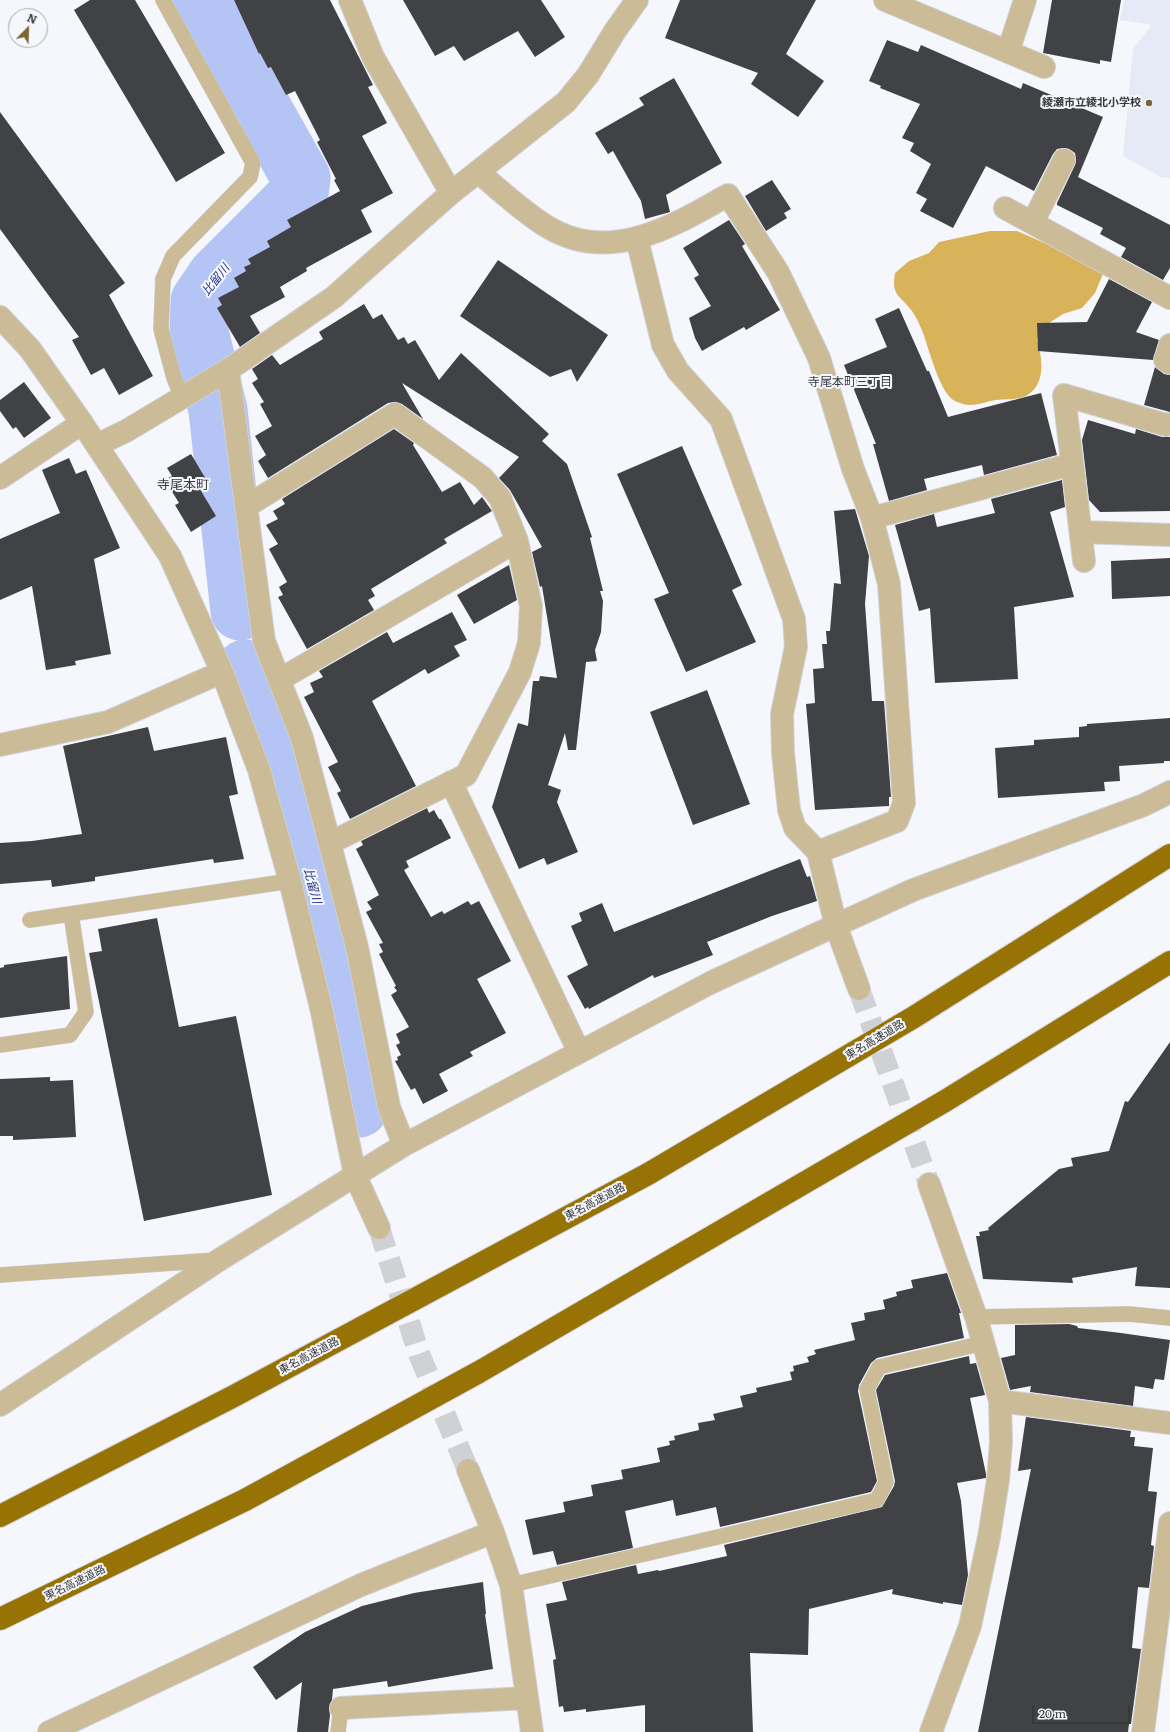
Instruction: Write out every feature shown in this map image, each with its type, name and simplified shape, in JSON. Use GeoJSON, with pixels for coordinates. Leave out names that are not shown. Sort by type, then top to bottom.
{"type":"FeatureCollection","features":[{"type":"Feature","properties":{"kind":"highway","name":"東名高速道路"},"geometry":{"type":"LineString","coordinates":[[0,1516],[234,1396],[648,1174],[914,1017],[1170,855]]}},
{"type":"Feature","properties":{"kind":"highway","name":"東名高速道路"},"geometry":{"type":"LineString","coordinates":[[0,1619],[245,1500],[479,1372],[946,1101],[1170,962]]}},
{"type":"Feature","properties":{"kind":"street"},"geometry":{"type":"LineString","coordinates":[[350,0],[373,57],[451,193]]}},
{"type":"Feature","properties":{"kind":"street"},"geometry":{"type":"LineString","coordinates":[[97,445],[126,431],[224,373],[334,297],[451,193],[566,102],[588,75],[615,31],[637,0]]}},
{"type":"Feature","properties":{"kind":"street"},"geometry":{"type":"LineString","coordinates":[[885,0],[1044,67]]}},
{"type":"Feature","properties":{"kind":"street"},"geometry":{"type":"LineString","coordinates":[[1008,52],[1026,0]]}},
{"type":"Feature","properties":{"kind":"street"},"geometry":{"type":"LineString","coordinates":[[1033,222],[1064,160]]}},
{"type":"Feature","properties":{"kind":"street"},"geometry":{"type":"LineString","coordinates":[[478,172],[546,226],[572,238],[603,244],[637,239],[703,209],[728,195],[778,272],[819,358],[853,469],[872,518],[889,584],[904,803],[897,821],[818,852]]}},
{"type":"Feature","properties":{"kind":"street"},"geometry":{"type":"LineString","coordinates":[[1005,208],[1170,298]]}},
{"type":"Feature","properties":{"kind":"street"},"geometry":{"type":"LineString","coordinates":[[637,239],[663,345],[678,371],[721,419],[794,619],[796,647],[782,714],[783,753],[788,810],[795,828],[818,852],[836,926],[859,989]]}},
{"type":"Feature","properties":{"kind":"street"},"geometry":{"type":"LineString","coordinates":[[0,318],[30,349],[97,445],[170,556],[222,672],[259,770],[290,881],[322,1012],[355,1175],[379,1228]]}},
{"type":"Feature","properties":{"kind":"street"},"geometry":{"type":"LineString","coordinates":[[1170,345],[1165,360],[1170,363]]}},
{"type":"Feature","properties":{"kind":"street"},"geometry":{"type":"LineString","coordinates":[[224,373],[247,506],[263,634],[302,738],[357,947],[389,1107],[404,1145]]}},
{"type":"Feature","properties":{"kind":"street"},"geometry":{"type":"LineString","coordinates":[[1084,561],[1064,395],[1166,426],[1170,424]]}},
{"type":"Feature","properties":{"kind":"street"},"geometry":{"type":"LineString","coordinates":[[247,506],[395,414],[483,478],[500,498],[517,541],[530,606],[529,643],[520,672],[466,775],[330,843]]}},
{"type":"Feature","properties":{"kind":"street"},"geometry":{"type":"LineString","coordinates":[[0,478],[82,424]]}},
{"type":"Feature","properties":{"kind":"street"},"geometry":{"type":"LineString","coordinates":[[872,518],[1072,464]]}},
{"type":"Feature","properties":{"kind":"street"},"geometry":{"type":"LineString","coordinates":[[1081,532],[1170,535]]}},
{"type":"Feature","properties":{"kind":"street"},"geometry":{"type":"LineString","coordinates":[[279,680],[517,541]]}},
{"type":"Feature","properties":{"kind":"street"},"geometry":{"type":"LineString","coordinates":[[0,745],[108,722],[222,672]]}},
{"type":"Feature","properties":{"kind":"street"},"geometry":{"type":"LineString","coordinates":[[451,782],[579,1052]]}},
{"type":"Feature","properties":{"kind":"street"},"geometry":{"type":"LineString","coordinates":[[0,1405],[219,1260],[404,1145],[712,982],[913,890],[1144,804],[1170,792]]}},
{"type":"Feature","properties":{"kind":"street"},"geometry":{"type":"LineString","coordinates":[[929,1184],[976,1317],[1000,1401],[1001,1442],[998,1480],[986,1552],[970,1626],[931,1732]]}},
{"type":"Feature","properties":{"kind":"street"},"geometry":{"type":"LineString","coordinates":[[1000,1401],[1170,1423]]}},
{"type":"Feature","properties":{"kind":"street"},"geometry":{"type":"LineString","coordinates":[[468,1470],[493,1532],[511,1585],[532,1732]]}},
{"type":"Feature","properties":{"kind":"street"},"geometry":{"type":"LineString","coordinates":[[1143,1732],[1170,1523]]}},
{"type":"Feature","properties":{"kind":"street"},"geometry":{"type":"LineString","coordinates":[[48,1732],[361,1585],[493,1532]]}},
{"type":"Feature","properties":{"kind":"street"},"geometry":{"type":"LineString","coordinates":[[341,1708],[527,1698]]}},
{"type":"Feature","properties":{"kind":"lane"},"geometry":{"type":"LineString","coordinates":[[163,0],[253,162],[250,177],[173,256],[163,279],[161,329],[174,378],[191,392]]}},
{"type":"Feature","properties":{"kind":"lane"},"geometry":{"type":"LineString","coordinates":[[30,920],[290,881]]}},
{"type":"Feature","properties":{"kind":"lane"},"geometry":{"type":"LineString","coordinates":[[0,1045],[70,1035],[86,1012],[71,914]]}},
{"type":"Feature","properties":{"kind":"lane"},"geometry":{"type":"LineString","coordinates":[[0,1275],[219,1260]]}},
{"type":"Feature","properties":{"kind":"lane"},"geometry":{"type":"LineString","coordinates":[[976,1317],[1129,1314],[1170,1318]]}},
{"type":"Feature","properties":{"kind":"lane"},"geometry":{"type":"LineString","coordinates":[[511,1585],[877,1500],[886,1482],[867,1389],[879,1368],[984,1344]]}},
{"type":"Feature","properties":{"kind":"lane"},"geometry":{"type":"LineString","coordinates":[[338,1732],[341,1708]]}},
{"type":"Feature","properties":{"kind":"shaded area","name":"綾瀬市立綾北小学校"},"geometry":{"type":"Polygon","coordinates":[[[1124,0],[1170,0],[1170,178],[1161,177],[1123,156],[1133,49],[1152,25],[1120,20],[1124,0]]]}},
{"type":"Feature","properties":{"kind":"shaded area"},"geometry":{"type":"Polygon","coordinates":[[[990,231],[1017,231],[1056,248],[1103,274],[1095,293],[1082,308],[1063,314],[1049,323],[1037,339],[1041,370],[1040,378],[1033,391],[1026,396],[1019,398],[966,405],[955,401],[950,397],[940,381],[917,319],[895,291],[895,273],[909,261],[929,253],[939,242],[990,231]]]}},
{"type":"Feature","properties":{"kind":"building"},"geometry":{"type":"Polygon","coordinates":[[[90,0],[135,0],[225,153],[176,182],[74,10],[90,0]]]}},
{"type":"Feature","properties":{"kind":"building"},"geometry":{"type":"Polygon","coordinates":[[[234,0],[330,0],[373,85],[368,87],[387,123],[362,136],[393,193],[361,210],[372,232],[306,268],[307,271],[280,287],[285,297],[250,316],[260,333],[240,347],[217,308],[222,305],[218,298],[239,287],[234,278],[246,271],[244,267],[251,264],[248,259],[270,247],[267,241],[291,227],[287,220],[340,191],[334,180],[336,179],[317,142],[320,140],[295,91],[286,95],[271,67],[268,68],[260,53],[259,54],[234,0]]]}},
{"type":"Feature","properties":{"kind":"building"},"geometry":{"type":"Polygon","coordinates":[[[403,0],[541,0],[565,37],[535,57],[518,31],[464,61],[454,46],[435,56],[403,0]]]}},
{"type":"Feature","properties":{"kind":"building"},"geometry":{"type":"Polygon","coordinates":[[[680,0],[816,0],[786,54],[824,81],[798,117],[751,84],[758,73],[665,38],[680,0]]]}},
{"type":"Feature","properties":{"kind":"building"},"geometry":{"type":"Polygon","coordinates":[[[1052,0],[1121,0],[1111,62],[1100,60],[1100,64],[1043,53],[1052,0]]]}},
{"type":"Feature","properties":{"kind":"building"},"geometry":{"type":"Polygon","coordinates":[[[887,40],[918,52],[921,45],[1021,89],[1023,83],[1103,117],[1078,177],[1170,225],[1170,268],[1163,280],[1121,257],[1126,248],[1100,234],[1103,228],[1057,205],[1075,165],[1075,153],[1069,149],[1057,149],[1034,191],[986,166],[953,228],[920,211],[927,199],[916,193],[931,164],[910,151],[914,143],[902,138],[920,104],[880,88],[881,86],[869,81],[887,40]]]}},
{"type":"Feature","properties":{"kind":"building"},"geometry":{"type":"Polygon","coordinates":[[[674,78],[722,163],[666,195],[670,212],[645,219],[641,201],[613,151],[608,154],[595,133],[644,105],[639,98],[674,78]]]}},
{"type":"Feature","properties":{"kind":"building"},"geometry":{"type":"Polygon","coordinates":[[[0,112],[125,283],[109,295],[153,376],[119,395],[104,368],[91,375],[72,340],[79,337],[0,229],[0,112]]]}},
{"type":"Feature","properties":{"kind":"building"},"geometry":{"type":"Polygon","coordinates":[[[772,180],[791,209],[784,213],[787,218],[766,231],[745,196],[772,180]]]}},
{"type":"Feature","properties":{"kind":"building"},"geometry":{"type":"Polygon","coordinates":[[[729,220],[745,244],[742,246],[780,310],[746,330],[744,327],[702,351],[695,338],[689,318],[711,306],[694,278],[699,275],[683,248],[729,220]]]}},
{"type":"Feature","properties":{"kind":"building"},"geometry":{"type":"Polygon","coordinates":[[[498,260],[608,335],[577,382],[571,369],[550,377],[460,316],[498,260]]]}},
{"type":"Feature","properties":{"kind":"building"},"geometry":{"type":"Polygon","coordinates":[[[1109,279],[1152,302],[1136,332],[1159,340],[1153,360],[1038,351],[1037,323],[1087,322],[1109,279]]]}},
{"type":"Feature","properties":{"kind":"building"},"geometry":{"type":"Polygon","coordinates":[[[364,304],[373,319],[382,314],[398,340],[404,337],[408,344],[415,340],[439,380],[461,353],[549,434],[542,441],[567,464],[592,537],[590,538],[603,591],[600,591],[603,601],[601,632],[595,650],[597,661],[586,662],[576,750],[568,750],[565,733],[548,785],[561,790],[557,802],[578,852],[547,865],[544,858],[519,869],[492,807],[518,723],[528,726],[533,681],[539,681],[540,676],[557,678],[542,586],[540,587],[532,552],[542,547],[510,490],[499,478],[519,457],[402,383],[423,419],[402,404],[395,402],[388,403],[268,478],[258,461],[266,455],[255,436],[272,426],[260,404],[264,402],[252,383],[258,379],[252,369],[272,355],[280,365],[323,339],[319,332],[364,304]]]}},
{"type":"Feature","properties":{"kind":"building"},"geometry":{"type":"Polygon","coordinates":[[[899,308],[927,371],[929,371],[948,417],[1041,393],[1057,455],[984,475],[982,465],[924,479],[927,490],[889,501],[873,444],[876,444],[844,365],[887,347],[875,319],[899,308]]]}},
{"type":"Feature","properties":{"kind":"building"},"geometry":{"type":"Polygon","coordinates":[[[1155,367],[1164,374],[1170,375],[1170,412],[1144,405],[1155,367]]]}},
{"type":"Feature","properties":{"kind":"building"},"geometry":{"type":"Polygon","coordinates":[[[24,382],[51,418],[24,438],[16,427],[13,429],[0,411],[0,400],[24,382]]]}},
{"type":"Feature","properties":{"kind":"building"},"geometry":{"type":"Polygon","coordinates":[[[1088,420],[1135,434],[1136,429],[1162,437],[1170,437],[1170,511],[1100,512],[1089,500],[1082,440],[1088,420]]]}},
{"type":"Feature","properties":{"kind":"building"},"geometry":{"type":"Polygon","coordinates":[[[394,429],[414,443],[413,445],[442,492],[460,482],[474,505],[482,497],[492,511],[444,539],[447,543],[371,589],[375,596],[368,600],[374,610],[307,649],[278,597],[283,595],[279,587],[287,582],[269,549],[278,544],[266,525],[278,519],[273,511],[285,504],[282,499],[394,429]]]}},
{"type":"Feature","properties":{"kind":"building"},"geometry":{"type":"Polygon","coordinates":[[[682,446],[742,585],[732,590],[756,642],[686,672],[654,599],[669,593],[617,474],[682,446]]]}},
{"type":"Feature","properties":{"kind":"building"},"geometry":{"type":"Polygon","coordinates":[[[191,454],[207,481],[198,486],[216,516],[191,532],[175,505],[179,503],[165,480],[172,476],[167,468],[191,454]]]}},
{"type":"Feature","properties":{"kind":"building"},"geometry":{"type":"Polygon","coordinates":[[[69,458],[76,474],[86,470],[120,548],[94,559],[111,654],[75,661],[76,665],[46,670],[32,586],[0,600],[0,539],[60,513],[42,470],[69,458]]]}},
{"type":"Feature","properties":{"kind":"building"},"geometry":{"type":"Polygon","coordinates":[[[1062,480],[1065,507],[1050,512],[1074,597],[1014,607],[1018,679],[935,683],[930,608],[919,611],[895,525],[934,514],[937,527],[995,513],[991,499],[1062,480]]]}},
{"type":"Feature","properties":{"kind":"building"},"geometry":{"type":"Polygon","coordinates":[[[855,509],[869,556],[865,604],[872,701],[884,701],[891,797],[889,797],[889,806],[815,810],[806,704],[815,703],[813,669],[824,668],[822,644],[827,644],[826,631],[830,631],[834,583],[841,584],[834,511],[855,509]]]}},
{"type":"Feature","properties":{"kind":"building"},"geometry":{"type":"Polygon","coordinates":[[[1170,558],[1170,596],[1112,599],[1111,561],[1170,558]]]}},
{"type":"Feature","properties":{"kind":"building"},"geometry":{"type":"Polygon","coordinates":[[[509,565],[517,600],[474,624],[457,595],[509,565]]]}},
{"type":"Feature","properties":{"kind":"building"},"geometry":{"type":"Polygon","coordinates":[[[452,612],[467,640],[454,646],[460,656],[428,674],[425,669],[372,701],[416,786],[350,819],[337,793],[341,791],[328,767],[338,762],[304,697],[314,692],[310,683],[323,677],[319,671],[387,632],[393,643],[452,612]]]}},
{"type":"Feature","properties":{"kind":"building"},"geometry":{"type":"Polygon","coordinates":[[[707,690],[750,804],[693,825],[650,712],[707,690]]]}},
{"type":"Feature","properties":{"kind":"building"},"geometry":{"type":"Polygon","coordinates":[[[1170,718],[1170,761],[1164,761],[1164,763],[1119,766],[1120,781],[1104,782],[1105,791],[998,798],[995,748],[1034,745],[1034,740],[1079,737],[1079,727],[1087,726],[1087,724],[1170,718]]]}},
{"type":"Feature","properties":{"kind":"building"},"geometry":{"type":"Polygon","coordinates":[[[148,727],[154,751],[226,737],[238,794],[229,796],[244,859],[214,863],[213,859],[95,877],[95,881],[52,887],[51,880],[0,884],[0,843],[32,841],[82,834],[63,746],[148,727]]]}},
{"type":"Feature","properties":{"kind":"building"},"geometry":{"type":"Polygon","coordinates":[[[427,808],[429,813],[434,810],[439,819],[441,819],[451,838],[406,861],[409,867],[404,870],[431,917],[442,911],[444,914],[468,901],[471,905],[479,901],[511,961],[477,979],[506,1033],[470,1052],[473,1056],[439,1074],[448,1091],[423,1104],[415,1088],[411,1090],[395,1061],[398,1060],[397,1057],[401,1055],[396,1045],[400,1043],[396,1034],[409,1027],[391,995],[397,991],[394,987],[396,986],[379,954],[383,952],[379,944],[383,943],[366,912],[372,909],[367,902],[379,895],[356,849],[363,845],[361,841],[427,808]]]}},
{"type":"Feature","properties":{"kind":"building"},"geometry":{"type":"Polygon","coordinates":[[[800,859],[807,877],[810,876],[817,901],[772,916],[707,942],[713,955],[654,978],[653,975],[589,1009],[588,1007],[585,1009],[567,976],[588,965],[571,926],[582,921],[579,913],[602,903],[614,932],[800,859]]]}},
{"type":"Feature","properties":{"kind":"building"},"geometry":{"type":"Polygon","coordinates":[[[157,918],[179,1027],[236,1016],[272,1195],[144,1221],[89,953],[102,951],[98,929],[157,918]]]}},
{"type":"Feature","properties":{"kind":"building"},"geometry":{"type":"Polygon","coordinates":[[[67,956],[70,1009],[0,1018],[0,968],[4,967],[4,965],[67,956]]]}},
{"type":"Feature","properties":{"kind":"building"},"geometry":{"type":"Polygon","coordinates":[[[1170,1042],[1170,1288],[1135,1286],[1137,1267],[1072,1278],[1073,1283],[983,1279],[976,1236],[980,1236],[979,1232],[989,1230],[988,1228],[1059,1169],[1073,1166],[1071,1158],[1109,1151],[1125,1101],[1128,1102],[1170,1042]]]}},
{"type":"Feature","properties":{"kind":"building"},"geometry":{"type":"Polygon","coordinates":[[[50,1077],[50,1081],[73,1080],[76,1137],[13,1140],[13,1136],[0,1136],[0,1079],[50,1077]]]}},
{"type":"Feature","properties":{"kind":"building"},"geometry":{"type":"Polygon","coordinates":[[[947,1273],[961,1313],[959,1313],[964,1338],[877,1358],[871,1363],[859,1385],[858,1391],[877,1481],[871,1492],[720,1527],[716,1507],[676,1516],[673,1500],[625,1511],[633,1548],[557,1565],[553,1551],[533,1555],[525,1520],[565,1512],[563,1502],[593,1496],[591,1485],[623,1479],[621,1470],[660,1462],[657,1448],[670,1445],[669,1441],[675,1440],[674,1436],[699,1430],[698,1423],[715,1420],[713,1414],[743,1407],[740,1396],[757,1392],[756,1388],[792,1380],[790,1372],[794,1371],[793,1366],[809,1362],[807,1357],[816,1354],[814,1350],[855,1340],[851,1323],[865,1320],[864,1313],[885,1309],[883,1300],[897,1296],[896,1292],[913,1288],[911,1280],[947,1273]]]}},
{"type":"Feature","properties":{"kind":"building"},"geometry":{"type":"Polygon","coordinates":[[[1069,1324],[1077,1326],[1078,1328],[1170,1340],[1164,1380],[1155,1379],[1153,1389],[1135,1386],[1133,1406],[1030,1392],[1031,1386],[1010,1390],[1001,1358],[1015,1355],[1015,1325],[1069,1324]]]}},
{"type":"Feature","properties":{"kind":"building"},"geometry":{"type":"Polygon","coordinates":[[[969,1356],[970,1364],[976,1363],[985,1395],[970,1398],[986,1478],[957,1483],[961,1501],[968,1575],[962,1605],[943,1602],[943,1604],[892,1594],[893,1589],[809,1609],[808,1655],[750,1653],[753,1732],[645,1732],[645,1705],[586,1712],[586,1709],[564,1712],[563,1706],[559,1707],[553,1660],[556,1659],[546,1604],[567,1600],[562,1582],[636,1565],[638,1574],[659,1571],[727,1556],[724,1545],[882,1507],[894,1486],[895,1481],[876,1390],[885,1375],[969,1356]]]}},
{"type":"Feature","properties":{"kind":"building"},"geometry":{"type":"Polygon","coordinates":[[[1026,1417],[1131,1431],[1130,1437],[1135,1437],[1134,1446],[1153,1448],[1148,1491],[1157,1492],[1151,1545],[1154,1546],[1149,1588],[1138,1587],[1132,1648],[1141,1649],[1131,1724],[1129,1724],[1128,1732],[978,1732],[1031,1469],[1018,1471],[1026,1417]]]}},
{"type":"Feature","properties":{"kind":"building"},"geometry":{"type":"Polygon","coordinates":[[[483,1582],[485,1614],[493,1669],[388,1687],[387,1681],[333,1689],[332,1700],[329,1708],[330,1715],[328,1732],[297,1732],[302,1682],[276,1700],[253,1667],[305,1632],[362,1606],[414,1593],[483,1582]]]}},
{"type":"Feature","properties":{"kind":"waterway","name":"比留川"},"geometry":{"type":"LineString","coordinates":[[201,0],[301,178],[299,194],[217,276],[200,301],[199,332],[218,410],[240,611]]}},
{"type":"Feature","properties":{"kind":"waterway","name":"比留川"},"geometry":{"type":"LineString","coordinates":[[245,669],[263,713],[276,753],[316,900],[348,1033],[359,1108]]}},
{"type":"Feature","properties":{"kind":"tunnel"},"geometry":{"type":"LineString","coordinates":[[859,989],[929,1184]]}},
{"type":"Feature","properties":{"kind":"tunnel"},"geometry":{"type":"LineString","coordinates":[[379,1228],[419,1354],[468,1470]]}},
{"type":"Feature","properties":{"kind":"place","name":"綾瀬市立綾北小学校"},"geometry":{"type":"Point","coordinates":[1149,103]}},
{"type":"Feature","properties":{"kind":"district","name":"寺尾本町三丁目"},"geometry":{"type":"Point","coordinates":[850,382]}},
{"type":"Feature","properties":{"kind":"district","name":"寺尾本町"},"geometry":{"type":"Point","coordinates":[183,485]}}]}
